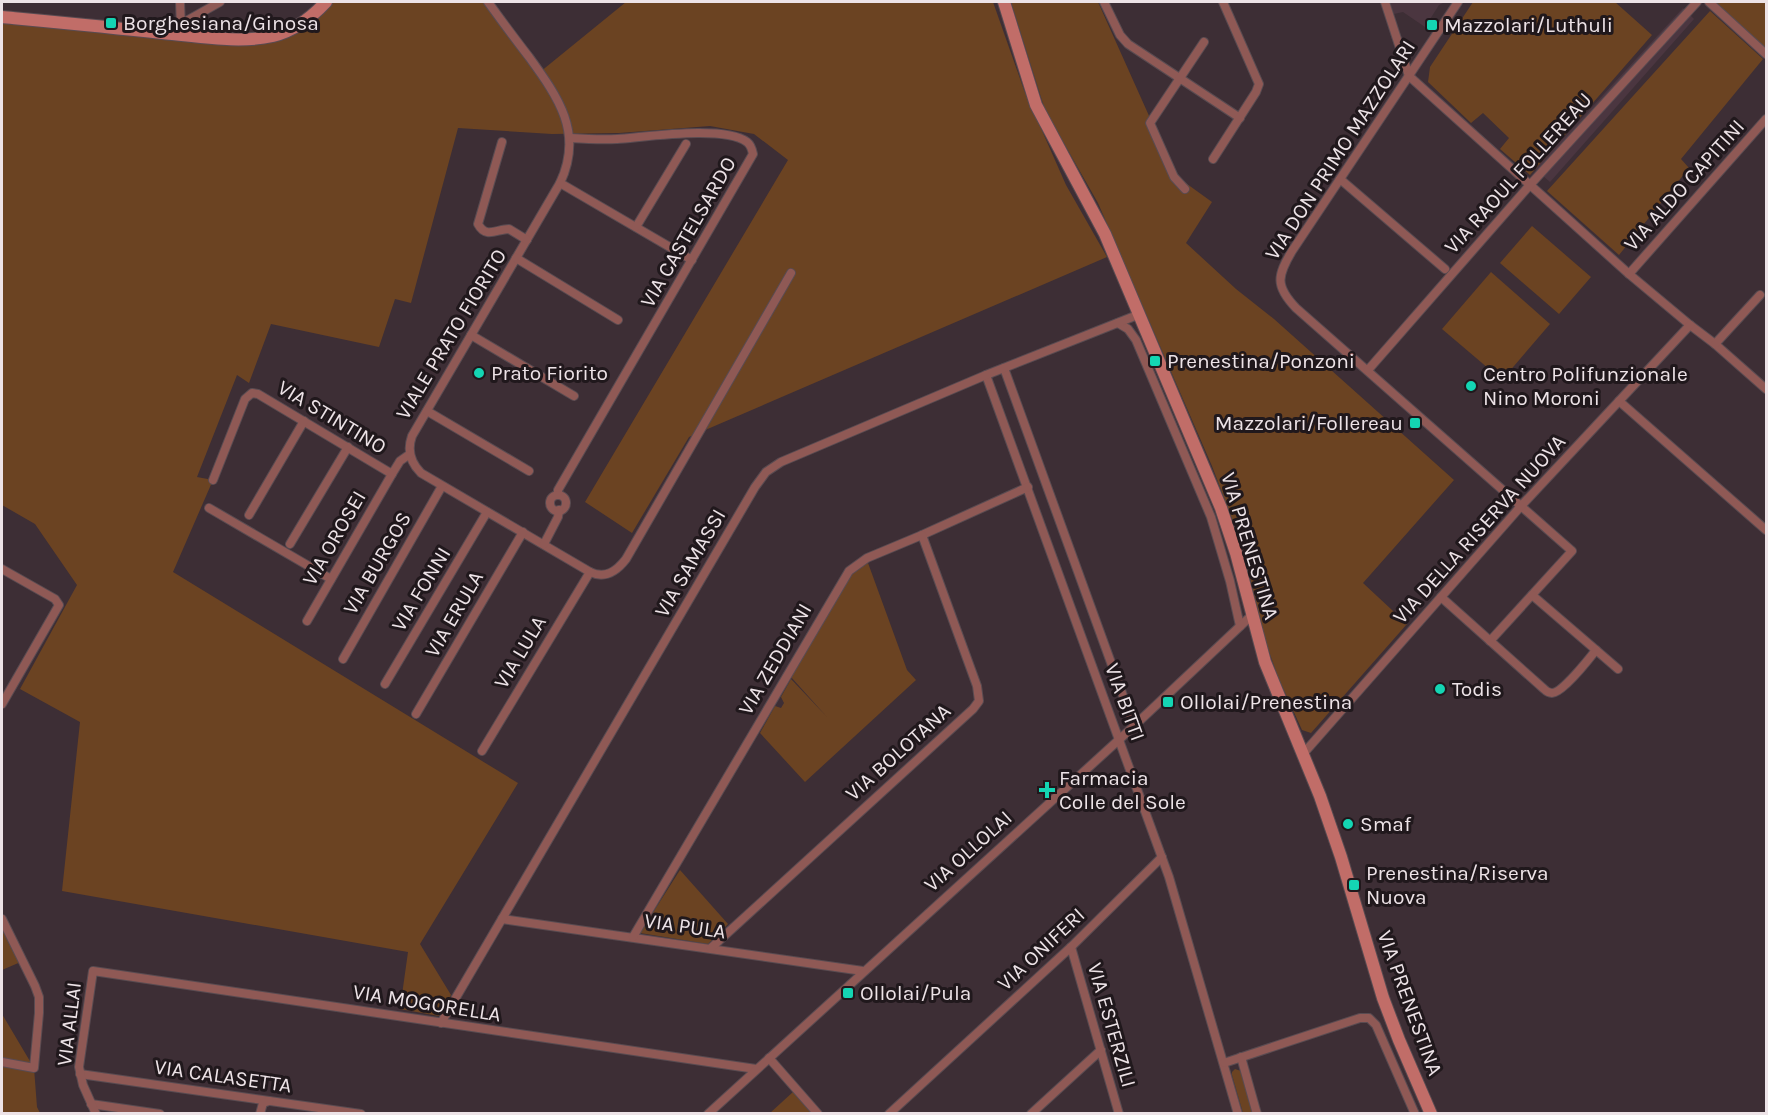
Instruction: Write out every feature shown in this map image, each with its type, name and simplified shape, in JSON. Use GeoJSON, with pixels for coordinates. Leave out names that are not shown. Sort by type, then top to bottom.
{"type":"FeatureCollection","features":[{"type":"Feature","properties":{"kind":"main road"},"geometry":{"type":"LineString","coordinates":[[2,16],[181,29],[234,38],[271,36],[299,25],[326,2]]}},
{"type":"Feature","properties":{"kind":"main road","name":"VIA PRENESTINA"},"geometry":{"type":"LineString","coordinates":[[1004,2],[1036,105],[1097,217],[1221,508],[1235,549],[1265,662],[1336,842],[1383,998],[1431,1113]]}},
{"type":"Feature","properties":{"kind":"street"},"geometry":{"type":"LineString","coordinates":[[180,2],[181,29]]}},
{"type":"Feature","properties":{"kind":"street"},"geometry":{"type":"LineString","coordinates":[[181,29],[220,2]]}},
{"type":"Feature","properties":{"kind":"street","name":"VIALE PRATO FIORITO"},"geometry":{"type":"LineString","coordinates":[[488,2],[556,96],[564,114],[570,138],[568,162],[560,183],[411,436],[410,454],[419,472],[590,572]]}},
{"type":"Feature","properties":{"kind":"street"},"geometry":{"type":"LineString","coordinates":[[1104,2],[1124,40],[1240,118]]}},
{"type":"Feature","properties":{"kind":"street"},"geometry":{"type":"LineString","coordinates":[[1213,159],[1259,84],[1223,2]]}},
{"type":"Feature","properties":{"kind":"street"},"geometry":{"type":"LineString","coordinates":[[1386,2],[1409,75],[1529,186],[1629,274],[1765,384]]}},
{"type":"Feature","properties":{"kind":"street","name":"VIA DON PRIMO MAZZOLARI"},"geometry":{"type":"LineString","coordinates":[[1458,2],[1289,255],[1281,271],[1280,285],[1296,308],[1572,551],[1532,595]]}},
{"type":"Feature","properties":{"kind":"street","name":"VIA RAOUL FOLLEREAU"},"geometry":{"type":"LineString","coordinates":[[1368,370],[1529,186],[1697,2]]}},
{"type":"Feature","properties":{"kind":"street"},"geometry":{"type":"LineString","coordinates":[[1708,2],[1767,54]]}},
{"type":"Feature","properties":{"kind":"street"},"geometry":{"type":"LineString","coordinates":[[1185,189],[1174,177],[1150,123],[1204,42]]}},
{"type":"Feature","properties":{"kind":"street","name":"VIA ALDO CAPITINI"},"geometry":{"type":"LineString","coordinates":[[1629,274],[1767,119]]}},
{"type":"Feature","properties":{"kind":"street","name":"VIA CASTELSARDO"},"geometry":{"type":"LineString","coordinates":[[544,544],[558,516],[559,510],[553,508],[551,503],[553,498],[558,495],[558,490],[752,159],[753,152],[749,143],[732,137],[705,133],[613,139],[570,138]]}},
{"type":"Feature","properties":{"kind":"street"},"geometry":{"type":"LineString","coordinates":[[502,142],[478,224],[487,232],[497,233],[507,229],[527,240]]}},
{"type":"Feature","properties":{"kind":"street"},"geometry":{"type":"LineString","coordinates":[[636,227],[686,144]]}},
{"type":"Feature","properties":{"kind":"street"},"geometry":{"type":"LineString","coordinates":[[1340,179],[1445,269]]}},
{"type":"Feature","properties":{"kind":"street"},"geometry":{"type":"LineString","coordinates":[[560,183],[692,260]]}},
{"type":"Feature","properties":{"kind":"street"},"geometry":{"type":"LineString","coordinates":[[516,258],[618,320]]}},
{"type":"Feature","properties":{"kind":"street"},"geometry":{"type":"LineString","coordinates":[[590,572],[599,575],[609,574],[626,559],[791,273]]}},
{"type":"Feature","properties":{"kind":"street"},"geometry":{"type":"LineString","coordinates":[[1715,344],[1760,295]]}},
{"type":"Feature","properties":{"kind":"street","name":"VIA SAMASSI"},"geometry":{"type":"LineString","coordinates":[[441,1023],[749,497],[766,472],[781,462],[986,375],[1140,314]]}},
{"type":"Feature","properties":{"kind":"street"},"geometry":{"type":"LineString","coordinates":[[1119,323],[1134,337],[1205,501],[1225,561],[1240,626]]}},
{"type":"Feature","properties":{"kind":"street","name":"VIA DELLA RISERVA NUOVA"},"geometry":{"type":"LineString","coordinates":[[1303,754],[1521,506],[1690,325]]}},
{"type":"Feature","properties":{"kind":"street"},"geometry":{"type":"LineString","coordinates":[[471,335],[574,396]]}},
{"type":"Feature","properties":{"kind":"street","name":"VIA BITTI"},"geometry":{"type":"LineString","coordinates":[[1004,368],[1134,726]]}},
{"type":"Feature","properties":{"kind":"street","name":"VIA BITTI"},"geometry":{"type":"LineString","coordinates":[[986,375],[1162,857],[1182,916],[1238,1113]]}},
{"type":"Feature","properties":{"kind":"street","name":"VIA STINTINO"},"geometry":{"type":"LineString","coordinates":[[213,480],[249,394],[257,393],[392,474],[400,461],[410,454]]}},
{"type":"Feature","properties":{"kind":"street"},"geometry":{"type":"LineString","coordinates":[[1619,401],[1767,530]]}},
{"type":"Feature","properties":{"kind":"street"},"geometry":{"type":"LineString","coordinates":[[427,411],[529,471]]}},
{"type":"Feature","properties":{"kind":"street"},"geometry":{"type":"LineString","coordinates":[[249,515],[304,422]]}},
{"type":"Feature","properties":{"kind":"street"},"geometry":{"type":"LineString","coordinates":[[290,544],[348,447]]}},
{"type":"Feature","properties":{"kind":"street","name":"VIA OROSEI"},"geometry":{"type":"LineString","coordinates":[[307,621],[392,474]]}},
{"type":"Feature","properties":{"kind":"street","name":"VIA BURGOS"},"geometry":{"type":"LineString","coordinates":[[343,659],[442,486]]}},
{"type":"Feature","properties":{"kind":"street","name":"VIA ZEDDIANI"},"geometry":{"type":"LineString","coordinates":[[633,937],[846,573],[861,560],[1028,487]]}},
{"type":"Feature","properties":{"kind":"street"},"geometry":{"type":"LineString","coordinates":[[209,508],[331,579]]}},
{"type":"Feature","properties":{"kind":"street","name":"VIA FONNI"},"geometry":{"type":"LineString","coordinates":[[385,684],[487,512]]}},
{"type":"Feature","properties":{"kind":"street","name":"VIA ERULA"},"geometry":{"type":"LineString","coordinates":[[416,714],[523,532]]}},
{"type":"Feature","properties":{"kind":"street","name":"VIA BOLOTANA"},"geometry":{"type":"LineString","coordinates":[[711,948],[973,709],[979,701],[978,688],[922,535]]}},
{"type":"Feature","properties":{"kind":"street"},"geometry":{"type":"LineString","coordinates":[[2,569],[56,599],[59,603],[59,608],[2,704]]}},
{"type":"Feature","properties":{"kind":"street","name":"VIA LULA"},"geometry":{"type":"LineString","coordinates":[[482,751],[590,572]]}},
{"type":"Feature","properties":{"kind":"street"},"geometry":{"type":"LineString","coordinates":[[1490,641],[1532,595],[1618,669]]}},
{"type":"Feature","properties":{"kind":"street"},"geometry":{"type":"LineString","coordinates":[[1441,597],[1544,689],[1553,693],[1563,688],[1596,650]]}},
{"type":"Feature","properties":{"kind":"street","name":"VIA OLLOLAI"},"geometry":{"type":"LineString","coordinates":[[708,1113],[1134,726],[1252,615]]}},
{"type":"Feature","properties":{"kind":"street","name":"VIA ONIFERI"},"geometry":{"type":"LineString","coordinates":[[889,1113],[1071,947],[1162,857]]}},
{"type":"Feature","properties":{"kind":"street"},"geometry":{"type":"LineString","coordinates":[[2,919],[39,998],[34,1068],[2,1062]]}},
{"type":"Feature","properties":{"kind":"street","name":"VIA PULA"},"geometry":{"type":"LineString","coordinates":[[502,919],[863,971]]}},
{"type":"Feature","properties":{"kind":"street","name":"VIA ESTERZILI"},"geometry":{"type":"LineString","coordinates":[[1071,947],[1119,1113]]}},
{"type":"Feature","properties":{"kind":"street","name":"VIA MOGORELLA"},"geometry":{"type":"LineString","coordinates":[[93,971],[756,1069]]}},
{"type":"Feature","properties":{"kind":"street","name":"VIA ALLAI"},"geometry":{"type":"LineString","coordinates":[[93,971],[80,1074],[96,1113]]}},
{"type":"Feature","properties":{"kind":"street"},"geometry":{"type":"LineString","coordinates":[[1224,1063],[1362,1017],[1369,1018],[1376,1025],[1415,1113]]}},
{"type":"Feature","properties":{"kind":"street"},"geometry":{"type":"LineString","coordinates":[[1031,1113],[1101,1050]]}},
{"type":"Feature","properties":{"kind":"street"},"geometry":{"type":"LineString","coordinates":[[1241,1057],[1257,1113]]}},
{"type":"Feature","properties":{"kind":"street"},"geometry":{"type":"LineString","coordinates":[[770,1058],[818,1113]]}},
{"type":"Feature","properties":{"kind":"street","name":"VIA CALASETTA"},"geometry":{"type":"LineString","coordinates":[[80,1074],[361,1113]]}},
{"type":"Feature","properties":{"kind":"street"},"geometry":{"type":"LineString","coordinates":[[260,1113],[263,1103],[268,1101]]}},
{"type":"Feature","properties":{"kind":"street"},"geometry":{"type":"LineString","coordinates":[[91,1104],[160,1113]]}},
{"type":"Feature","properties":{"kind":"shaded area"},"geometry":{"type":"Polygon","coordinates":[[[326,2],[488,2],[540,72],[626,2],[993,2],[1024,90],[1066,185],[1107,257],[689,437],[632,533],[585,502],[788,160],[754,134],[710,126],[619,133],[552,134],[458,128],[411,303],[395,299],[379,347],[271,324],[249,383],[237,375],[197,477],[213,480],[173,572],[518,783],[420,944],[451,995],[439,1016],[400,1009],[408,952],[62,891],[80,722],[20,689],[77,585],[35,524],[2,505],[2,17],[227,38],[287,31],[326,2]]]}},
{"type":"Feature","properties":{"kind":"shaded area"},"geometry":{"type":"Polygon","coordinates":[[[1011,2],[1098,2],[1176,176],[1212,202],[1186,243],[1454,480],[1363,583],[1407,624],[1311,733],[1302,730],[1278,677],[1266,643],[1242,545],[1212,466],[1098,203],[1045,110],[1011,2]]]}},
{"type":"Feature","properties":{"kind":"shaded area"},"geometry":{"type":"Polygon","coordinates":[[[1390,2],[1445,2],[1439,5],[1425,27],[1403,12],[1394,14],[1390,2]]]}},
{"type":"Feature","properties":{"kind":"shaded area"},"geometry":{"type":"Polygon","coordinates":[[[1473,2],[1615,2],[1652,35],[1530,175],[1500,149],[1509,138],[1483,113],[1471,123],[1428,82],[1430,67],[1473,2]]]}},
{"type":"Feature","properties":{"kind":"shaded area"},"geometry":{"type":"Polygon","coordinates":[[[1766,2],[1766,48],[1716,3],[1766,2]]]}},
{"type":"Feature","properties":{"kind":"shaded area"},"geometry":{"type":"Polygon","coordinates":[[[1683,8],[1694,19],[1550,182],[1535,169],[1683,8]]]}},
{"type":"Feature","properties":{"kind":"shaded area"},"geometry":{"type":"Polygon","coordinates":[[[1710,11],[1763,59],[1681,159],[1689,168],[1619,255],[1547,191],[1710,11]]]}},
{"type":"Feature","properties":{"kind":"shaded area"},"geometry":{"type":"Polygon","coordinates":[[[1532,226],[1591,277],[1559,314],[1500,263],[1532,226]]]}},
{"type":"Feature","properties":{"kind":"shaded area"},"geometry":{"type":"Polygon","coordinates":[[[1491,272],[1550,324],[1502,380],[1442,329],[1491,272]]]}},
{"type":"Feature","properties":{"kind":"shaded area"},"geometry":{"type":"Polygon","coordinates":[[[868,563],[907,670],[916,680],[805,782],[760,733],[775,706],[781,708],[784,703],[781,697],[791,679],[827,717],[791,677],[855,568],[868,563]]]}},
{"type":"Feature","properties":{"kind":"shaded area"},"geometry":{"type":"Polygon","coordinates":[[[680,870],[728,924],[708,944],[640,933],[680,870]]]}},
{"type":"Feature","properties":{"kind":"shaded area"},"geometry":{"type":"Polygon","coordinates":[[[2,919],[23,961],[2,970],[2,919]]]}},
{"type":"Feature","properties":{"kind":"shaded area"},"geometry":{"type":"Polygon","coordinates":[[[2,1014],[34,1068],[37,1107],[40,1113],[2,1113],[2,1014]]]}},
{"type":"Feature","properties":{"kind":"shaded area"},"geometry":{"type":"Polygon","coordinates":[[[1235,1069],[1241,1071],[1253,1113],[1243,1113],[1232,1075],[1235,1069]]]}},
{"type":"Feature","properties":{"kind":"shaded area"},"geometry":{"type":"Polygon","coordinates":[[[793,1092],[811,1113],[770,1113],[793,1092]]]}},
{"type":"Feature","properties":{"kind":"place","name":"Borghesiana/Ginosa"},"geometry":{"type":"Point","coordinates":[111,23]}},
{"type":"Feature","properties":{"kind":"place","name":"Mazzolari/Luthuli"},"geometry":{"type":"Point","coordinates":[1432,25]}},
{"type":"Feature","properties":{"kind":"place","name":"Prenestina/Ponzoni"},"geometry":{"type":"Point","coordinates":[1155,361]}},
{"type":"Feature","properties":{"kind":"place","name":"Prato Fiorito"},"geometry":{"type":"Point","coordinates":[479,373]}},
{"type":"Feature","properties":{"kind":"place","name":"Centro Polifunzionale Nino Moroni"},"geometry":{"type":"Point","coordinates":[1471,386]}},
{"type":"Feature","properties":{"kind":"place","name":"Mazzolari/Follereau"},"geometry":{"type":"Point","coordinates":[1415,423]}},
{"type":"Feature","properties":{"kind":"place","name":"Todis"},"geometry":{"type":"Point","coordinates":[1440,689]}},
{"type":"Feature","properties":{"kind":"place","name":"Ollolai/Prenestina"},"geometry":{"type":"Point","coordinates":[1168,702]}},
{"type":"Feature","properties":{"kind":"place","name":"Farmacia Colle del Sole"},"geometry":{"type":"Point","coordinates":[1047,790]}},
{"type":"Feature","properties":{"kind":"place","name":"Smaf"},"geometry":{"type":"Point","coordinates":[1348,824]}},
{"type":"Feature","properties":{"kind":"place","name":"Prenestina/Riserva Nuova"},"geometry":{"type":"Point","coordinates":[1354,885]}},
{"type":"Feature","properties":{"kind":"place","name":"Ollolai/Pula"},"geometry":{"type":"Point","coordinates":[848,993]}}]}
